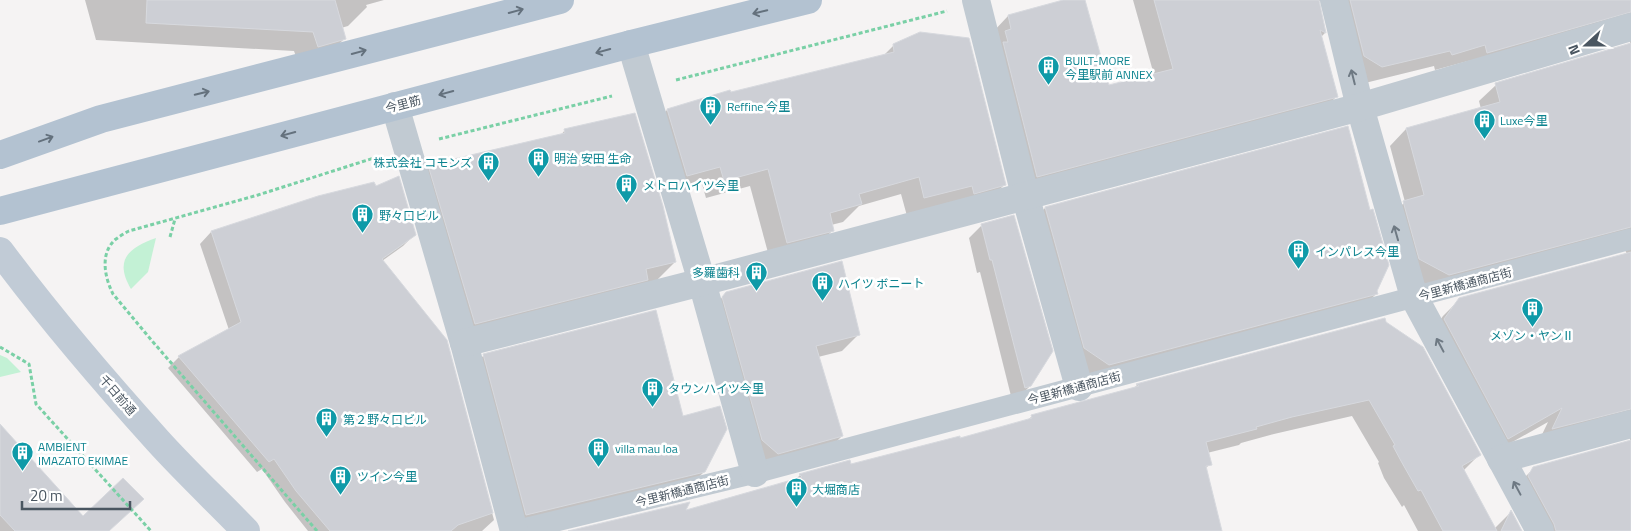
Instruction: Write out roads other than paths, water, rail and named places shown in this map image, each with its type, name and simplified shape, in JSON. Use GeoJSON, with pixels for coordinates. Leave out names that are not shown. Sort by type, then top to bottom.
{"type":"FeatureCollection","features":[{"type":"Feature","properties":{"kind":"main road"},"geometry":{"type":"LineString","coordinates":[[0,156],[101,119],[560,0]]}},
{"type":"Feature","properties":{"kind":"main road","name":"今里筋"},"geometry":{"type":"LineString","coordinates":[[0,211],[631,44],[808,0]]}},
{"type":"Feature","properties":{"kind":"main road","name":"千日前通"},"geometry":{"type":"LineString","coordinates":[[0,251],[46,312],[152,434],[246,531]]}},
{"type":"Feature","properties":{"kind":"street"},"geometry":{"type":"LineString","coordinates":[[976,0],[1025,195],[1079,387]]}},
{"type":"Feature","properties":{"kind":"street"},"geometry":{"type":"LineString","coordinates":[[1334,0],[1360,106],[1414,297],[1540,531]]}},
{"type":"Feature","properties":{"kind":"street"},"geometry":{"type":"LineString","coordinates":[[464,343],[702,282],[1360,106],[1631,27]]}},
{"type":"Feature","properties":{"kind":"street"},"geometry":{"type":"LineString","coordinates":[[631,44],[702,282],[755,473]]}},
{"type":"Feature","properties":{"kind":"street"},"geometry":{"type":"LineString","coordinates":[[395,106],[464,343],[514,531]]}},
{"type":"Feature","properties":{"kind":"street","name":"今里新橋通商店街"},"geometry":{"type":"LineString","coordinates":[[514,531],[755,473],[1631,240]]}},
{"type":"Feature","properties":{"kind":"street"},"geometry":{"type":"LineString","coordinates":[[1501,459],[1631,424]]}},
{"type":"Feature","properties":{"kind":"place","name":"BUILT-MORE 今里駅前 ANNEX"},"geometry":{"type":"Point","coordinates":[1049,86]}},
{"type":"Feature","properties":{"kind":"place","name":"Reffine 今里"},"geometry":{"type":"Point","coordinates":[711,125]}},
{"type":"Feature","properties":{"kind":"place","name":"Luxe今里"},"geometry":{"type":"Point","coordinates":[1484,139]}},
{"type":"Feature","properties":{"kind":"place","name":"明治 安田 生命"},"geometry":{"type":"Point","coordinates":[538,177]}},
{"type":"Feature","properties":{"kind":"place","name":"株式会社 コモンズ"},"geometry":{"type":"Point","coordinates":[488,181]}},
{"type":"Feature","properties":{"kind":"place","name":"メトロハイツ今里"},"geometry":{"type":"Point","coordinates":[627,204]}},
{"type":"Feature","properties":{"kind":"place","name":"野々口ビル"},"geometry":{"type":"Point","coordinates":[363,234]}},
{"type":"Feature","properties":{"kind":"place","name":"インパレス今里"},"geometry":{"type":"Point","coordinates":[1299,270]}},
{"type":"Feature","properties":{"kind":"place","name":"多羅歯科"},"geometry":{"type":"Point","coordinates":[756,291]}},
{"type":"Feature","properties":{"kind":"place","name":"ハイツ ボニート"},"geometry":{"type":"Point","coordinates":[822,302]}},
{"type":"Feature","properties":{"kind":"place","name":"メゾン・ヤンⅡ"},"geometry":{"type":"Point","coordinates":[1532,327]}},
{"type":"Feature","properties":{"kind":"place","name":"タウンハイツ今里"},"geometry":{"type":"Point","coordinates":[652,407]}},
{"type":"Feature","properties":{"kind":"place","name":"第２野々口ビル"},"geometry":{"type":"Point","coordinates":[327,438]}},
{"type":"Feature","properties":{"kind":"place","name":"villa mau loa"},"geometry":{"type":"Point","coordinates":[599,467]}},
{"type":"Feature","properties":{"kind":"place","name":"AMBIENT IMAZATO EKIMAE"},"geometry":{"type":"Point","coordinates":[22,472]}},
{"type":"Feature","properties":{"kind":"place","name":"ツイン今里"},"geometry":{"type":"Point","coordinates":[341,495]}},
{"type":"Feature","properties":{"kind":"place","name":"大堀商店"},"geometry":{"type":"Point","coordinates":[796,508]}}]}
